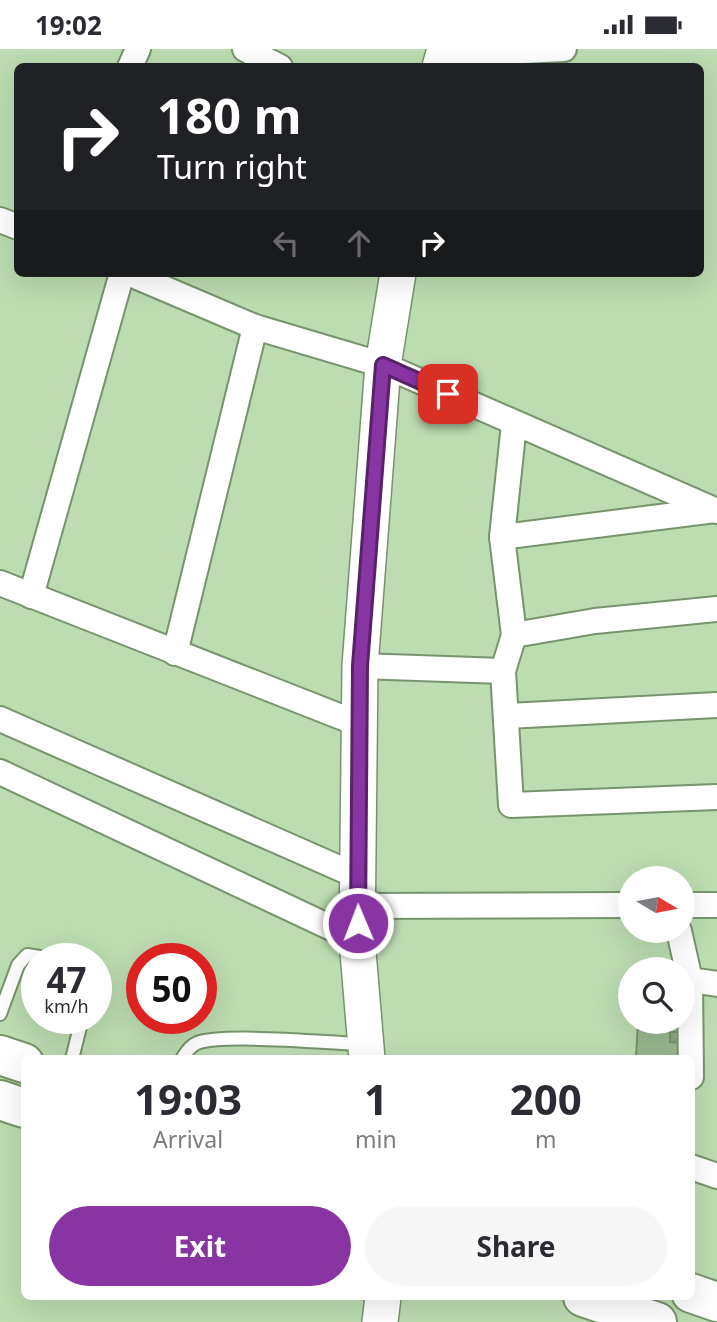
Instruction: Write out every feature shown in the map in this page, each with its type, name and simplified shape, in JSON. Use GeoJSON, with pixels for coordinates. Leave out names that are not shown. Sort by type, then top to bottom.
{"type":"FeatureCollection","features":[{"type":"Feature","properties":{"kind":"highway"},"geometry":{"type":"LineString","coordinates":[[0,1055],[21,1062]]}},
{"type":"Feature","properties":{"kind":"highway"},"geometry":{"type":"LineString","coordinates":[[0,1100],[21,1107]]}},
{"type":"Feature","properties":{"kind":"highway"},"geometry":{"type":"LineString","coordinates":[[695,1294],[717,1302]]}},
{"type":"Feature","properties":{"kind":"highway"},"geometry":{"type":"LineString","coordinates":[[592,1300],[657,1322]]}},
{"type":"Feature","properties":{"kind":"main road"},"geometry":{"type":"LineString","coordinates":[[367,1051],[357,891],[360,666],[383,365],[397,277]]}},
{"type":"Feature","properties":{"kind":"main road"},"geometry":{"type":"LineString","coordinates":[[380,1322],[383,1300]]}},
{"type":"Feature","properties":{"kind":"street"},"geometry":{"type":"LineString","coordinates":[[245,49],[272,63]]}},
{"type":"Feature","properties":{"kind":"street"},"geometry":{"type":"LineString","coordinates":[[442,57],[564,49]]}},
{"type":"Feature","properties":{"kind":"street"},"geometry":{"type":"LineString","coordinates":[[31,596],[121,277]]}},
{"type":"Feature","properties":{"kind":"street"},"geometry":{"type":"LineString","coordinates":[[137,277],[255,327],[383,365],[716,510]]}},
{"type":"Feature","properties":{"kind":"street"},"geometry":{"type":"LineString","coordinates":[[175,653],[255,327]]}},
{"type":"Feature","properties":{"kind":"street"},"geometry":{"type":"LineString","coordinates":[[514,424],[502,537],[514,635],[503,671],[511,805],[717,797]]}},
{"type":"Feature","properties":{"kind":"street"},"geometry":{"type":"LineString","coordinates":[[502,537],[716,510]]}},
{"type":"Feature","properties":{"kind":"street"},"geometry":{"type":"LineString","coordinates":[[0,583],[359,723]]}},
{"type":"Feature","properties":{"kind":"street"},"geometry":{"type":"LineString","coordinates":[[514,635],[595,621],[717,609]]}},
{"type":"Feature","properties":{"kind":"street"},"geometry":{"type":"LineString","coordinates":[[360,666],[503,671]]}},
{"type":"Feature","properties":{"kind":"street"},"geometry":{"type":"LineString","coordinates":[[506,716],[717,705]]}},
{"type":"Feature","properties":{"kind":"street"},"geometry":{"type":"LineString","coordinates":[[0,719],[357,891],[618,904]]}},
{"type":"Feature","properties":{"kind":"street"},"geometry":{"type":"LineString","coordinates":[[0,772],[358,940]]}},
{"type":"Feature","properties":{"kind":"street"},"geometry":{"type":"LineString","coordinates":[[695,905],[717,905]]}},
{"type":"Feature","properties":{"kind":"street"},"geometry":{"type":"LineString","coordinates":[[695,980],[717,984]]}},
{"type":"Feature","properties":{"kind":"street"},"geometry":{"type":"LineString","coordinates":[[691,1034],[691,1055]]}},
{"type":"Feature","properties":{"kind":"street"},"geometry":{"type":"LineString","coordinates":[[695,1168],[717,1176]]}},
{"type":"Feature","properties":{"kind":"lane"},"geometry":{"type":"LineString","coordinates":[[0,1014],[21,962]]}},
{"type":"Feature","properties":{"kind":"lane"},"geometry":{"type":"LineString","coordinates":[[73,1055],[78,1034]]}},
{"type":"Feature","properties":{"kind":"lane"},"geometry":{"type":"LineString","coordinates":[[187,1055],[198,1043],[229,1040],[367,1051]]}},
{"type":"Feature","properties":{"kind":"building"},"geometry":{"type":"Polygon","coordinates":[[[637,1034],[670,1034],[670,1042],[684,1043],[684,1055],[636,1055],[637,1034]]]}},
{"type":"Feature","properties":{"kind":"route"},"geometry":{"type":"LineString","coordinates":[[358,923],[360,666],[383,365],[448,394]]}}]}
